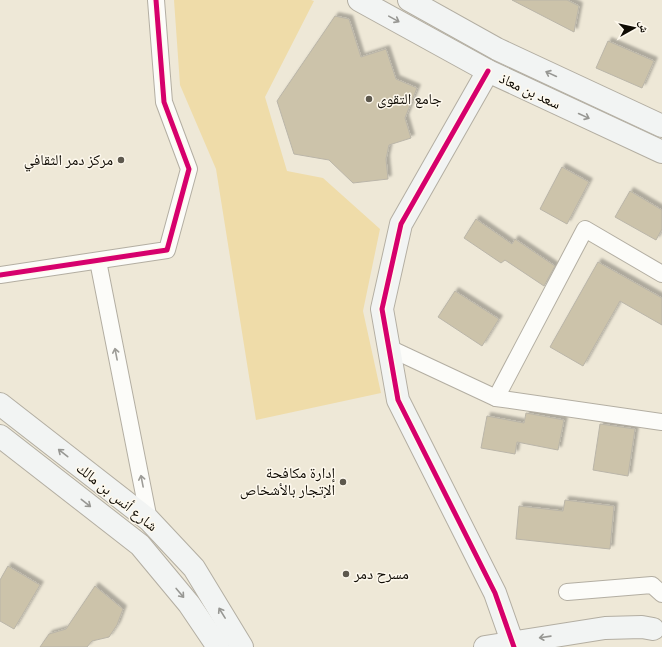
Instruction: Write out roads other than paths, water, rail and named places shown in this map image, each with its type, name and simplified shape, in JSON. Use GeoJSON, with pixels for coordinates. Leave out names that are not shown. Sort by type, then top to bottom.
{"type":"FeatureCollection","features":[{"type":"Feature","properties":{"kind":"main road","name":"سعد بن معاذ"},"geometry":{"type":"LineString","coordinates":[[359,0],[488,72],[662,152]]}},
{"type":"Feature","properties":{"kind":"main road","name":"سعد بن معاذ"},"geometry":{"type":"LineString","coordinates":[[410,0],[497,49],[662,126]]}},
{"type":"Feature","properties":{"kind":"main road"},"geometry":{"type":"LineString","coordinates":[[488,72],[401,224],[382,309],[398,400],[495,593],[513,644]]}},
{"type":"Feature","properties":{"kind":"main road","name":"شارع أنس بن مالك"},"geometry":{"type":"LineString","coordinates":[[0,404],[149,520],[194,568],[238,640]]}},
{"type":"Feature","properties":{"kind":"main road","name":"شارع أنس بن مالك"},"geometry":{"type":"LineString","coordinates":[[0,436],[140,545],[190,604],[218,647]]}},
{"type":"Feature","properties":{"kind":"main road"},"geometry":{"type":"LineString","coordinates":[[485,647],[513,644],[605,628],[658,628]]}},
{"type":"Feature","properties":{"kind":"main road"},"geometry":{"type":"LineString","coordinates":[[567,647],[658,628]]}},
{"type":"Feature","properties":{"kind":"main road"},"geometry":{"type":"LineString","coordinates":[[238,640],[254,647]]}},
{"type":"Feature","properties":{"kind":"street"},"geometry":{"type":"LineString","coordinates":[[0,275],[167,250],[189,169],[164,102],[156,0]]}},
{"type":"Feature","properties":{"kind":"street"},"geometry":{"type":"LineString","coordinates":[[496,398],[585,229],[662,274]]}},
{"type":"Feature","properties":{"kind":"street"},"geometry":{"type":"LineString","coordinates":[[98,261],[149,520]]}},
{"type":"Feature","properties":{"kind":"street"},"geometry":{"type":"LineString","coordinates":[[389,348],[496,398],[662,422]]}},
{"type":"Feature","properties":{"kind":"street"},"geometry":{"type":"LineString","coordinates":[[567,592],[652,585],[662,594]]}},
{"type":"Feature","properties":{"kind":"place","name":"جامع التقوى"},"geometry":{"type":"Point","coordinates":[369,99]}},
{"type":"Feature","properties":{"kind":"place","name":"مركز دمر الثقافي"},"geometry":{"type":"Point","coordinates":[121,160]}},
{"type":"Feature","properties":{"kind":"place","name":"إدارة مكافحة الإتجار بالأشخاص"},"geometry":{"type":"Point","coordinates":[343,482]}},
{"type":"Feature","properties":{"kind":"place","name":"مسرح دمر"},"geometry":{"type":"Point","coordinates":[346,574]}}]}
